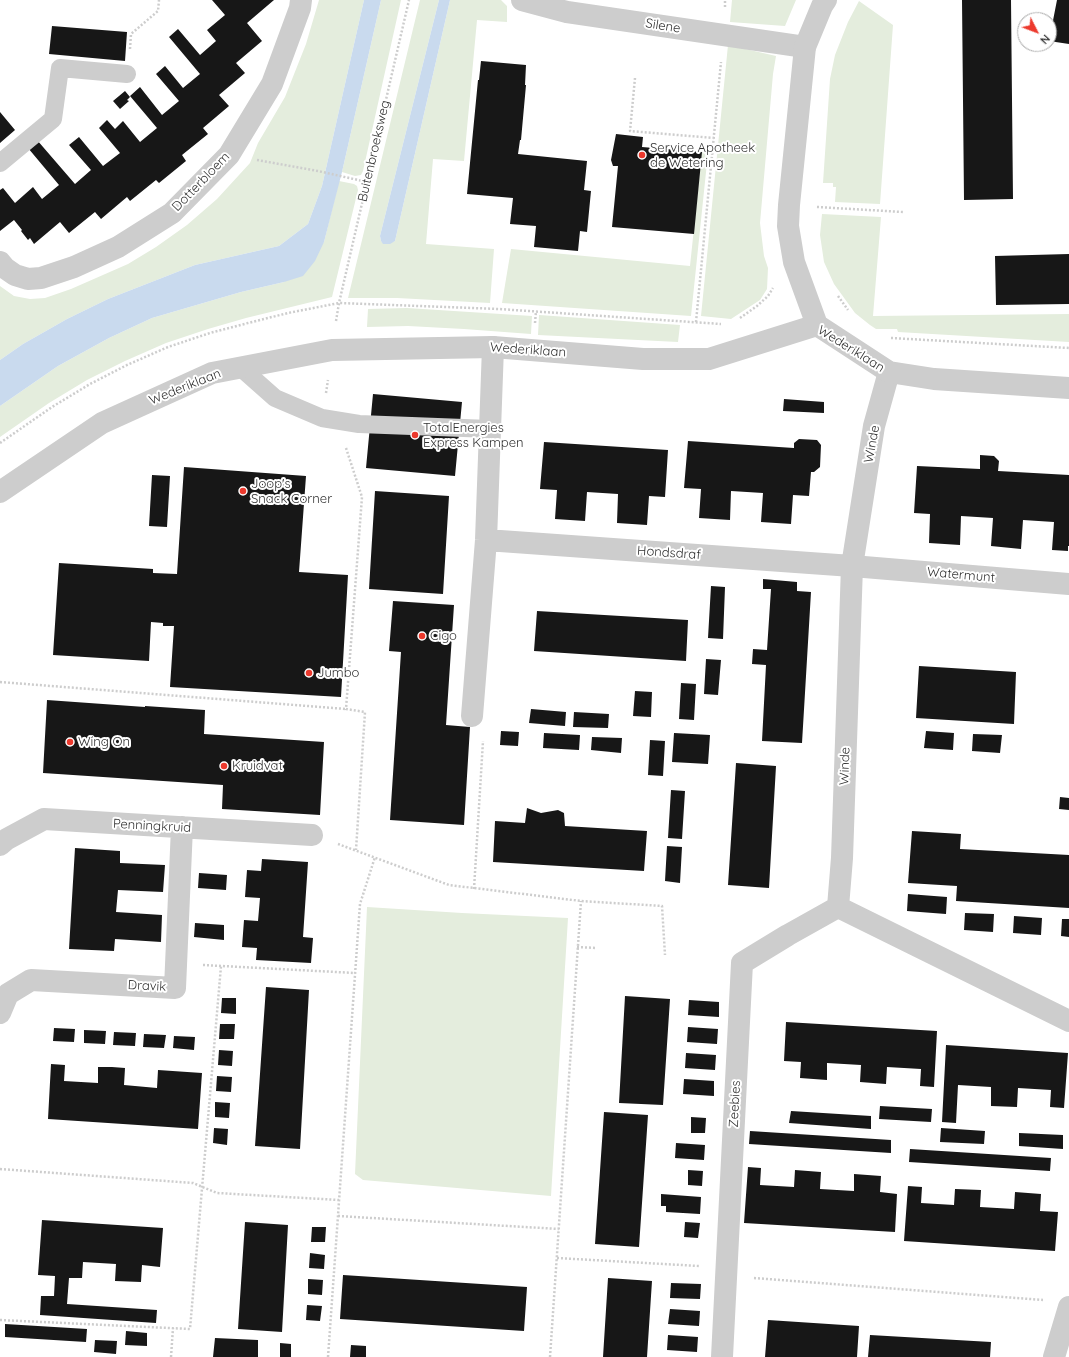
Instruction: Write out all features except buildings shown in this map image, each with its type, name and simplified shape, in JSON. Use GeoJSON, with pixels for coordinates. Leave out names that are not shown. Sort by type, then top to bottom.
{"type":"FeatureCollection","features":[{"type":"Feature","properties":{"kind":"street","name":"Dotterbloem"},"geometry":{"type":"LineString","coordinates":[[0,262],[15,275],[28,279],[41,278],[74,267],[118,247],[172,213],[229,155],[272,84],[300,8],[301,0]]}},
{"type":"Feature","properties":{"kind":"street","name":"Silene"},"geometry":{"type":"LineString","coordinates":[[522,0],[567,12],[805,47]]}},
{"type":"Feature","properties":{"kind":"street"},"geometry":{"type":"LineString","coordinates":[[817,325],[794,262],[788,226],[805,47],[822,6],[826,0]]}},
{"type":"Feature","properties":{"kind":"street","name":"Wederiklaan"},"geometry":{"type":"LineString","coordinates":[[0,492],[102,423],[212,372],[332,350],[493,347],[643,359],[709,359],[817,325],[889,372],[934,379],[1069,388]]}},
{"type":"Feature","properties":{"kind":"street"},"geometry":{"type":"LineString","coordinates":[[472,716],[486,540],[493,347]]}},
{"type":"Feature","properties":{"kind":"street","name":"Winde"},"geometry":{"type":"LineString","coordinates":[[838,907],[842,858],[852,566],[874,426],[889,372]]}},
{"type":"Feature","properties":{"kind":"street","name":"Hondsdraf"},"geometry":{"type":"LineString","coordinates":[[486,540],[852,566]]}},
{"type":"Feature","properties":{"kind":"street","name":"Watermunt"},"geometry":{"type":"LineString","coordinates":[[852,566],[1069,584]]}},
{"type":"Feature","properties":{"kind":"street","name":"Penningkruid"},"geometry":{"type":"LineString","coordinates":[[0,845],[7,839],[44,819],[312,835]]}},
{"type":"Feature","properties":{"kind":"street","name":"Dravik"},"geometry":{"type":"LineString","coordinates":[[0,1013],[8,994],[31,980],[175,988],[182,827]]}},
{"type":"Feature","properties":{"kind":"street"},"geometry":{"type":"LineString","coordinates":[[838,907],[1069,1021]]}},
{"type":"Feature","properties":{"kind":"street","name":"Zeebies"},"geometry":{"type":"LineString","coordinates":[[722,1357],[742,963],[838,907]]}},
{"type":"Feature","properties":{"kind":"street"},"geometry":{"type":"LineString","coordinates":[[1054,1357],[1069,1307]]}},
{"type":"Feature","properties":{"kind":"lane"},"geometry":{"type":"LineString","coordinates":[[0,163],[53,119],[60,68],[127,74]]}},
{"type":"Feature","properties":{"kind":"lane"},"geometry":{"type":"LineString","coordinates":[[240,367],[275,398],[322,418],[359,424],[490,429]]}},
{"type":"Feature","properties":{"kind":"path"},"geometry":{"type":"LineString","coordinates":[[127,74],[131,34],[158,12],[159,0]]}},
{"type":"Feature","properties":{"kind":"path","name":"Buitenbroeksweg"},"geometry":{"type":"LineString","coordinates":[[339,303],[409,0]]}},
{"type":"Feature","properties":{"kind":"path"},"geometry":{"type":"LineString","coordinates":[[696,322],[724,36]]}},
{"type":"Feature","properties":{"kind":"path"},"geometry":{"type":"LineString","coordinates":[[635,78],[630,131],[714,138]]}},
{"type":"Feature","properties":{"kind":"path"},"geometry":{"type":"LineString","coordinates":[[229,155],[318,171],[367,182]]}},
{"type":"Feature","properties":{"kind":"path"},"geometry":{"type":"LineString","coordinates":[[818,200],[817,207],[903,212]]}},
{"type":"Feature","properties":{"kind":"path"},"geometry":{"type":"LineString","coordinates":[[735,321],[757,306],[768,296],[775,284]]}},
{"type":"Feature","properties":{"kind":"path"},"geometry":{"type":"LineString","coordinates":[[836,292],[851,314]]}},
{"type":"Feature","properties":{"kind":"path"},"geometry":{"type":"LineString","coordinates":[[0,443],[52,407],[90,384],[126,365],[168,347],[210,333],[288,313],[339,303],[499,308],[723,324]]}},
{"type":"Feature","properties":{"kind":"path"},"geometry":{"type":"LineString","coordinates":[[889,338],[1069,348]]}},
{"type":"Feature","properties":{"kind":"path"},"geometry":{"type":"LineString","coordinates":[[345,443],[362,497],[346,709]]}},
{"type":"Feature","properties":{"kind":"path"},"geometry":{"type":"LineString","coordinates":[[0,682],[346,709],[365,712],[356,850],[450,885],[581,901],[662,906],[665,955]]}},
{"type":"Feature","properties":{"kind":"path"},"geometry":{"type":"LineString","coordinates":[[472,716],[484,736],[474,889]]}},
{"type":"Feature","properties":{"kind":"path"},"geometry":{"type":"LineString","coordinates":[[328,1357],[360,904],[375,857]]}},
{"type":"Feature","properties":{"kind":"path"},"geometry":{"type":"LineString","coordinates":[[550,1357],[581,901]]}},
{"type":"Feature","properties":{"kind":"path"},"geometry":{"type":"LineString","coordinates":[[578,947],[596,948]]}},
{"type":"Feature","properties":{"kind":"path"},"geometry":{"type":"LineString","coordinates":[[176,964],[354,973]]}},
{"type":"Feature","properties":{"kind":"path"},"geometry":{"type":"LineString","coordinates":[[0,1320],[190,1329],[221,966]]}},
{"type":"Feature","properties":{"kind":"path"},"geometry":{"type":"LineString","coordinates":[[0,1169],[193,1183],[217,1193],[339,1200]]}},
{"type":"Feature","properties":{"kind":"path"},"geometry":{"type":"LineString","coordinates":[[338,1216],[559,1229]]}},
{"type":"Feature","properties":{"kind":"path"},"geometry":{"type":"LineString","coordinates":[[557,1258],[1045,1300]]}},
{"type":"Feature","properties":{"kind":"path"},"geometry":{"type":"LineString","coordinates":[[171,1357],[173,1328]]}},
{"type":"Feature","properties":{"kind":"green space"},"geometry":{"type":"Polygon","coordinates":[[[319,0],[364,0],[322,186],[308,224],[279,246],[195,265],[108,299],[67,319],[23,344],[0,360],[0,286],[14,296],[30,299],[45,298],[71,289],[128,264],[156,247],[187,225],[217,199],[250,163],[258,143],[285,97],[306,44],[319,0]]]}},
{"type":"Feature","properties":{"kind":"green space"},"geometry":{"type":"Polygon","coordinates":[[[381,0],[401,0],[363,171],[361,175],[355,176],[342,172],[381,0]]]}},
{"type":"Feature","properties":{"kind":"green space"},"geometry":{"type":"Polygon","coordinates":[[[420,0],[439,0],[380,236],[381,241],[387,244],[395,241],[450,0],[501,0],[507,6],[507,22],[477,20],[464,161],[433,159],[426,244],[494,249],[490,303],[397,298],[348,298],[420,0]]]}},
{"type":"Feature","properties":{"kind":"green space"},"geometry":{"type":"Polygon","coordinates":[[[732,0],[796,0],[785,26],[730,22],[732,0]]]}},
{"type":"Feature","properties":{"kind":"green space"},"geometry":{"type":"Polygon","coordinates":[[[859,1],[893,25],[880,204],[835,202],[836,187],[833,187],[833,183],[823,183],[830,79],[835,55],[848,22],[859,1]]]}},
{"type":"Feature","properties":{"kind":"green space"},"geometry":{"type":"Polygon","coordinates":[[[728,45],[776,56],[773,74],[760,223],[764,256],[768,268],[767,289],[760,300],[731,319],[701,316],[728,45]]]}},
{"type":"Feature","properties":{"kind":"green space"},"geometry":{"type":"Polygon","coordinates":[[[702,152],[708,153],[691,316],[502,303],[511,249],[690,266],[702,152]]]}},
{"type":"Feature","properties":{"kind":"green space"},"geometry":{"type":"Polygon","coordinates":[[[339,181],[354,184],[357,186],[358,190],[332,297],[246,318],[166,343],[87,380],[49,403],[0,437],[0,406],[58,366],[109,338],[152,318],[241,292],[284,282],[324,242],[339,181]]]}},
{"type":"Feature","properties":{"kind":"green space"},"geometry":{"type":"Polygon","coordinates":[[[822,214],[881,217],[873,316],[1069,314],[1069,342],[898,332],[897,329],[876,329],[855,313],[834,284],[824,262],[820,235],[822,214]]]}},
{"type":"Feature","properties":{"kind":"green space"},"geometry":{"type":"Polygon","coordinates":[[[407,308],[532,316],[531,334],[408,326],[367,327],[368,309],[407,308]]]}},
{"type":"Feature","properties":{"kind":"green space"},"geometry":{"type":"Polygon","coordinates":[[[539,315],[680,325],[678,342],[538,335],[539,315]]]}},
{"type":"Feature","properties":{"kind":"green space"},"geometry":{"type":"Polygon","coordinates":[[[367,907],[568,918],[551,1196],[363,1180],[355,1174],[367,907]]]}},
{"type":"Feature","properties":{"kind":"water"},"geometry":{"type":"Polygon","coordinates":[[[364,0],[381,0],[342,172],[324,242],[315,261],[303,276],[152,318],[109,338],[58,366],[0,406],[0,360],[23,344],[67,319],[108,299],[195,265],[279,246],[308,224],[322,186],[364,0]]]}},
{"type":"Feature","properties":{"kind":"water"},"geometry":{"type":"Polygon","coordinates":[[[439,0],[450,0],[395,241],[390,244],[383,244],[380,236],[439,0]]]}},
{"type":"Feature","properties":{"kind":"place","name":"Service Apotheek de Wetering"},"geometry":{"type":"Point","coordinates":[642,155]}},
{"type":"Feature","properties":{"kind":"place","name":"TotalEnergies Express Kampen"},"geometry":{"type":"Point","coordinates":[415,435]}},
{"type":"Feature","properties":{"kind":"place","name":"Joop's Snack Corner"},"geometry":{"type":"Point","coordinates":[243,491]}},
{"type":"Feature","properties":{"kind":"place","name":"Cigo"},"geometry":{"type":"Point","coordinates":[422,636]}},
{"type":"Feature","properties":{"kind":"place","name":"Jumbo"},"geometry":{"type":"Point","coordinates":[309,673]}},
{"type":"Feature","properties":{"kind":"place","name":"Wing On"},"geometry":{"type":"Point","coordinates":[70,742]}},
{"type":"Feature","properties":{"kind":"place","name":"Kruidvat"},"geometry":{"type":"Point","coordinates":[224,766]}}]}
